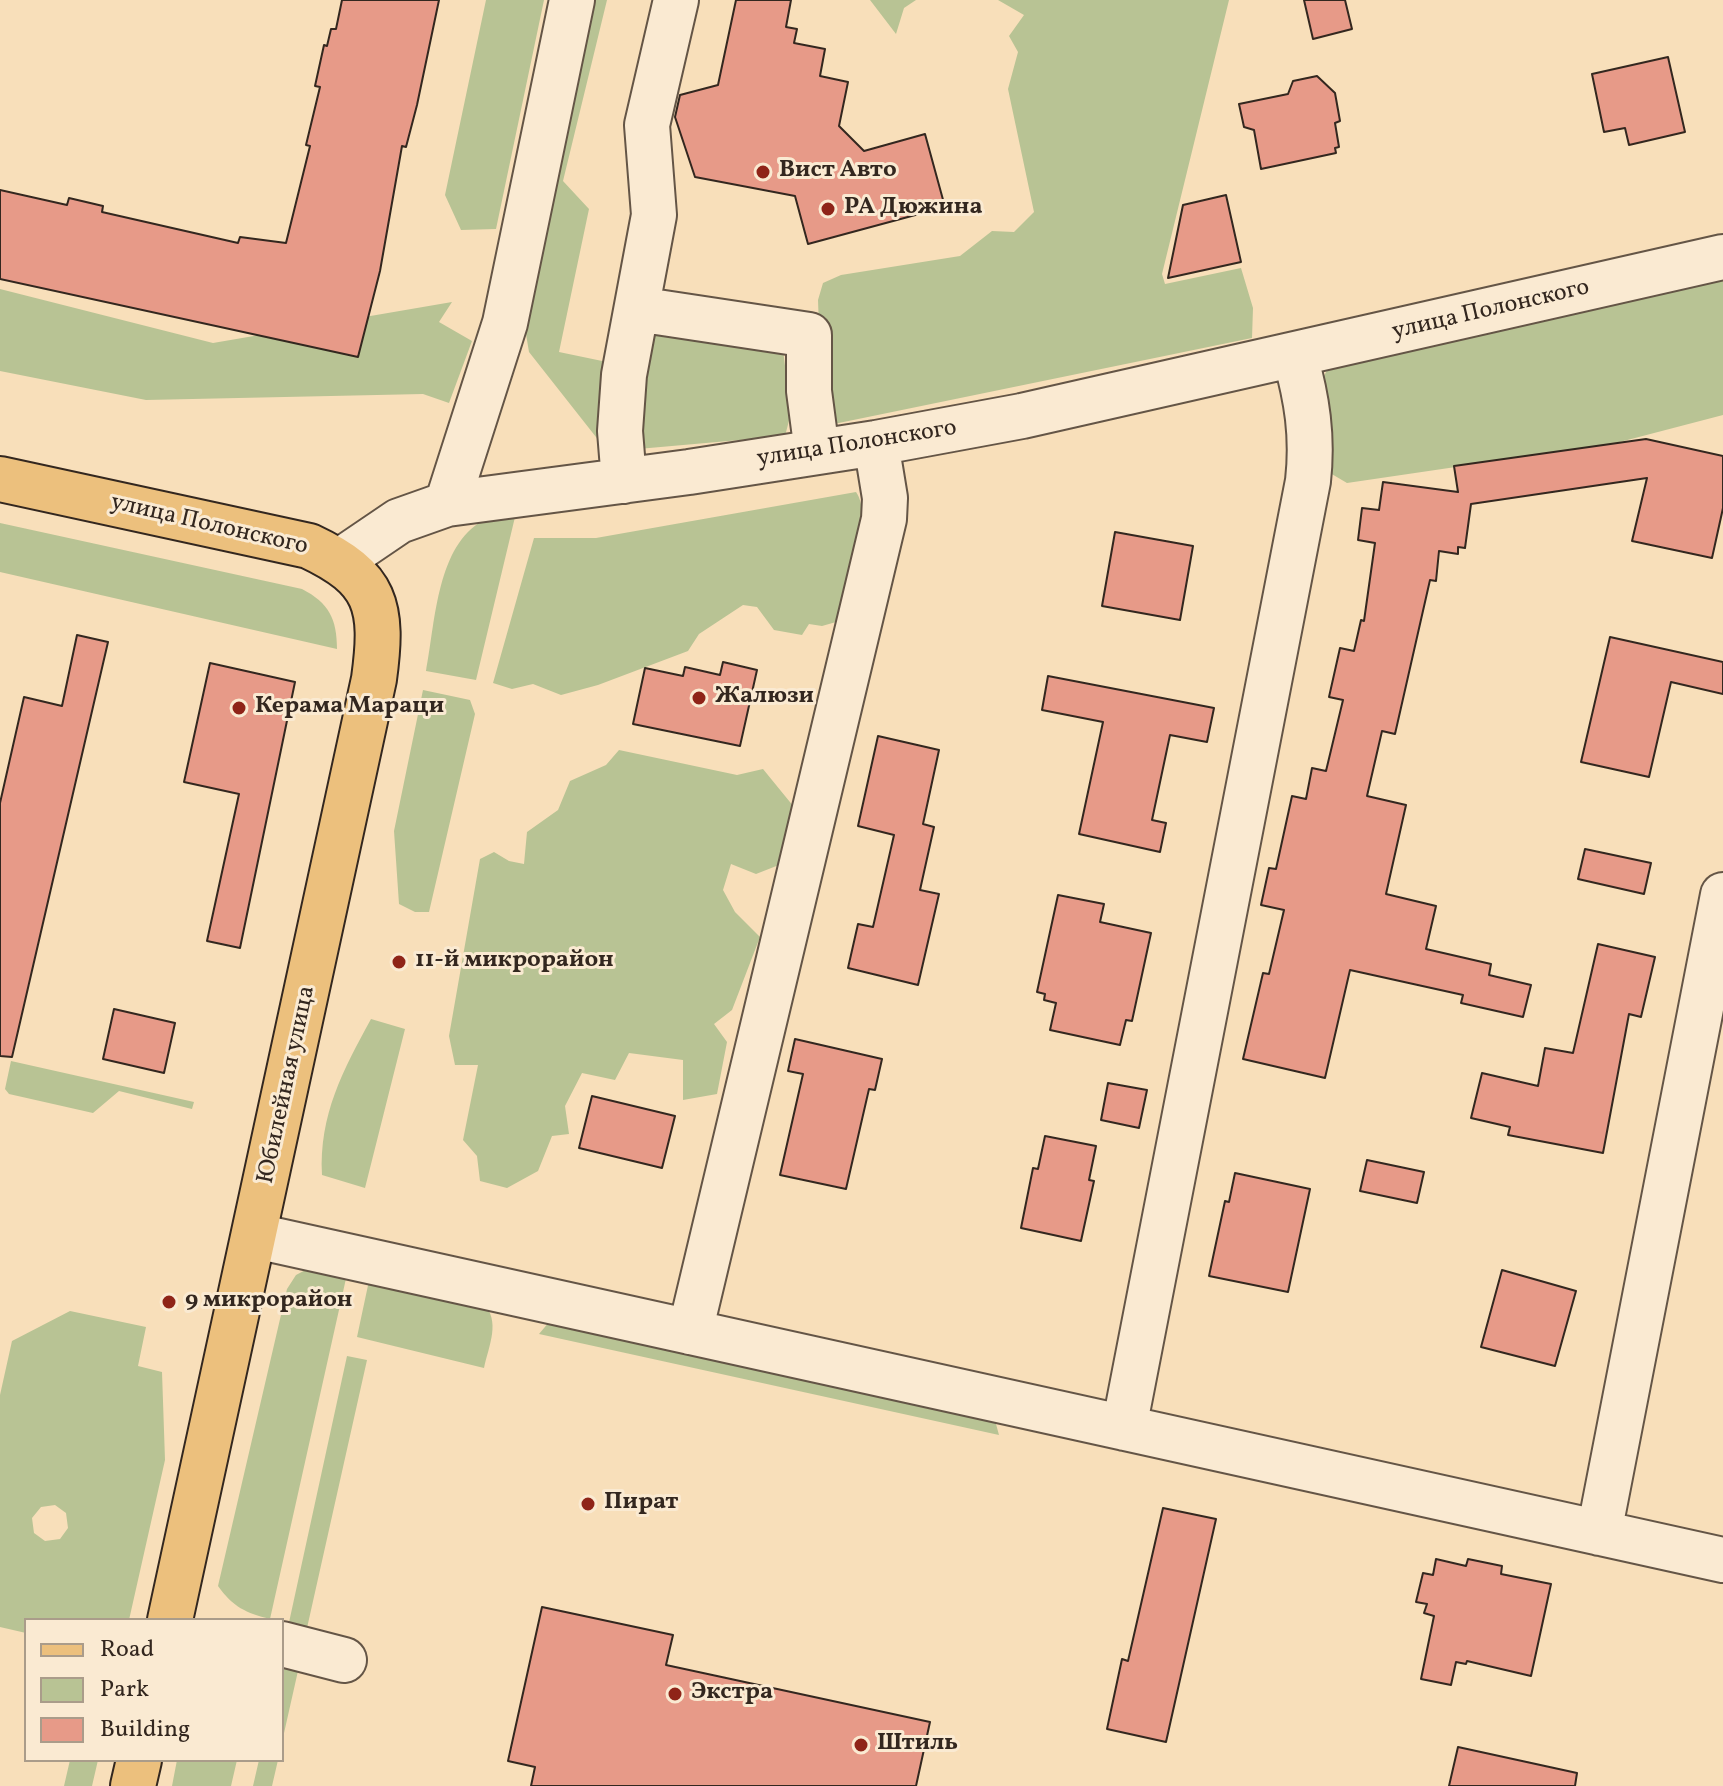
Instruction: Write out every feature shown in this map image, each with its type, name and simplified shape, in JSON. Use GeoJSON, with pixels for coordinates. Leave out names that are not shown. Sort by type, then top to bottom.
{"type":"FeatureCollection","features":[{"type":"Feature","properties":{"kind":"main road","name":"улица Полонского"},"geometry":{"type":"LineString","coordinates":[[0,479],[309,546],[340,561]]}},
{"type":"Feature","properties":{"kind":"main road","name":"Юбилейная улица"},"geometry":{"type":"LineString","coordinates":[[172,1618],[256,1236],[378,650],[377,617],[368,586],[340,561]]}},
{"type":"Feature","properties":{"kind":"main road"},"geometry":{"type":"LineString","coordinates":[[133,1786],[139,1762]]}},
{"type":"Feature","properties":{"kind":"street"},"geometry":{"type":"LineString","coordinates":[[447,504],[505,323],[572,0]]}},
{"type":"Feature","properties":{"kind":"street"},"geometry":{"type":"LineString","coordinates":[[624,481],[620,431],[624,375],[654,215],[647,125],[676,0]]}},
{"type":"Feature","properties":{"kind":"street","name":"улица Полонского"},"geometry":{"type":"LineString","coordinates":[[340,561],[399,521],[447,504],[876,443],[1022,416],[1723,257]]}},
{"type":"Feature","properties":{"kind":"street"},"geometry":{"type":"LineString","coordinates":[[637,309],[809,335],[809,391],[817,452]]}},
{"type":"Feature","properties":{"kind":"street"},"geometry":{"type":"LineString","coordinates":[[1124,1428],[1308,481],[1312,445],[1309,407],[1295,356]]}},
{"type":"Feature","properties":{"kind":"street"},"geometry":{"type":"LineString","coordinates":[[690,1332],[884,519],[885,498],[876,443]]}},
{"type":"Feature","properties":{"kind":"street"},"geometry":{"type":"LineString","coordinates":[[1599,1533],[1723,895]]}},
{"type":"Feature","properties":{"kind":"street"},"geometry":{"type":"LineString","coordinates":[[256,1236],[1723,1560]]}},
{"type":"Feature","properties":{"kind":"street"},"geometry":{"type":"LineString","coordinates":[[284,1645],[344,1660]]}},
{"type":"Feature","properties":{"kind":"green space"},"geometry":{"type":"Polygon","coordinates":[[[486,0],[544,0],[496,229],[461,230],[445,195],[486,0]]]}},
{"type":"Feature","properties":{"kind":"green space"},"geometry":{"type":"Polygon","coordinates":[[[593,0],[607,0],[563,181],[589,209],[559,352],[607,362],[607,451],[529,352],[524,322],[593,0]]]}},
{"type":"Feature","properties":{"kind":"green space"},"geometry":{"type":"Polygon","coordinates":[[[870,0],[916,0],[904,8],[896,34],[870,0]]]}},
{"type":"Feature","properties":{"kind":"green space"},"geometry":{"type":"Polygon","coordinates":[[[998,0],[1229,0],[1162,274],[1165,284],[1241,268],[1253,308],[1252,338],[829,425],[822,413],[818,300],[823,283],[841,275],[960,256],[992,231],[1014,232],[1034,212],[1008,89],[1018,52],[1009,36],[1024,15],[998,0]]]}},
{"type":"Feature","properties":{"kind":"green space"},"geometry":{"type":"Polygon","coordinates":[[[1723,275],[1723,415],[1612,444],[1347,483],[1330,473],[1319,385],[1331,363],[1723,275]]]}},
{"type":"Feature","properties":{"kind":"green space"},"geometry":{"type":"Polygon","coordinates":[[[0,289],[213,343],[452,302],[439,322],[472,341],[449,403],[423,394],[146,400],[0,371],[0,289]]]}},
{"type":"Feature","properties":{"kind":"green space"},"geometry":{"type":"Polygon","coordinates":[[[646,321],[782,342],[791,413],[785,436],[638,449],[646,321]]]}},
{"type":"Feature","properties":{"kind":"green space"},"geometry":{"type":"Polygon","coordinates":[[[856,492],[863,519],[862,538],[847,629],[836,622],[822,626],[809,624],[802,635],[774,630],[757,607],[743,605],[699,634],[688,651],[598,685],[561,695],[533,684],[512,689],[493,683],[534,538],[596,538],[856,492]]]}},
{"type":"Feature","properties":{"kind":"green space"},"geometry":{"type":"Polygon","coordinates":[[[515,517],[476,680],[426,671],[435,612],[454,552],[465,536],[482,521],[515,517]]]}},
{"type":"Feature","properties":{"kind":"green space"},"geometry":{"type":"Polygon","coordinates":[[[0,523],[302,589],[319,600],[330,613],[337,649],[0,572],[0,523]]]}},
{"type":"Feature","properties":{"kind":"green space"},"geometry":{"type":"Polygon","coordinates":[[[423,690],[470,700],[475,714],[429,912],[415,912],[399,904],[394,831],[423,690]]]}},
{"type":"Feature","properties":{"kind":"green space"},"geometry":{"type":"Polygon","coordinates":[[[619,750],[737,775],[763,769],[794,807],[784,863],[756,874],[731,864],[723,890],[735,912],[760,937],[732,1010],[714,1024],[727,1042],[717,1094],[683,1100],[683,1060],[629,1053],[615,1080],[582,1073],[565,1106],[569,1134],[552,1136],[538,1171],[507,1188],[480,1181],[477,1156],[463,1140],[478,1065],[455,1065],[449,1036],[480,859],[494,852],[509,861],[524,864],[527,832],[558,810],[570,781],[606,765],[619,750]]]}},
{"type":"Feature","properties":{"kind":"green space"},"geometry":{"type":"Polygon","coordinates":[[[371,1019],[405,1029],[365,1188],[322,1175],[322,1153],[324,1132],[335,1094],[371,1019]]]}},
{"type":"Feature","properties":{"kind":"green space"},"geometry":{"type":"Polygon","coordinates":[[[11,1061],[194,1102],[192,1109],[119,1091],[93,1113],[9,1094],[5,1089],[11,1061]]]}},
{"type":"Feature","properties":{"kind":"green space"},"geometry":{"type":"Polygon","coordinates":[[[313,1266],[347,1274],[270,1618],[267,1618],[241,1608],[218,1586],[287,1289],[296,1275],[313,1266]]]}},
{"type":"Feature","properties":{"kind":"green space"},"geometry":{"type":"Polygon","coordinates":[[[370,1276],[483,1303],[493,1325],[484,1368],[357,1337],[370,1276]]]}},
{"type":"Feature","properties":{"kind":"green space"},"geometry":{"type":"Polygon","coordinates":[[[70,1311],[146,1327],[138,1366],[162,1372],[165,1460],[129,1618],[24,1618],[24,1633],[0,1627],[0,1395],[12,1341],[70,1311]],[[55,1505],[41,1507],[32,1518],[34,1533],[45,1541],[60,1539],[68,1528],[66,1513],[55,1505]]]}},
{"type":"Feature","properties":{"kind":"green space"},"geometry":{"type":"Polygon","coordinates":[[[555,1315],[993,1413],[999,1435],[539,1334],[555,1315]]]}},
{"type":"Feature","properties":{"kind":"green space"},"geometry":{"type":"Polygon","coordinates":[[[347,1356],[367,1360],[307,1628],[288,1627],[347,1356]]]}},
{"type":"Feature","properties":{"kind":"green space"},"geometry":{"type":"Polygon","coordinates":[[[284,1656],[300,1662],[284,1733],[284,1656]]]}},
{"type":"Feature","properties":{"kind":"green space"},"geometry":{"type":"Polygon","coordinates":[[[70,1762],[98,1762],[92,1786],[64,1786],[70,1762]]]}},
{"type":"Feature","properties":{"kind":"green space"},"geometry":{"type":"Polygon","coordinates":[[[177,1762],[237,1762],[231,1786],[172,1786],[177,1762]]]}},
{"type":"Feature","properties":{"kind":"green space"},"geometry":{"type":"Polygon","coordinates":[[[259,1762],[278,1762],[272,1786],[253,1786],[259,1762]]]}},
{"type":"Feature","properties":{"kind":"building"},"geometry":{"type":"Polygon","coordinates":[[[342,0],[439,0],[417,105],[406,147],[402,146],[380,271],[358,357],[0,279],[0,190],[67,205],[69,198],[103,206],[102,212],[238,243],[240,237],[286,243],[310,146],[306,145],[320,87],[315,86],[324,45],[327,46],[331,29],[336,29],[342,0]]]}},
{"type":"Feature","properties":{"kind":"building"},"geometry":{"type":"Polygon","coordinates":[[[736,0],[791,0],[786,27],[797,29],[794,43],[825,49],[820,76],[848,82],[839,126],[864,151],[925,134],[945,207],[808,244],[795,196],[695,177],[675,117],[680,95],[718,85],[736,0]]]}},
{"type":"Feature","properties":{"kind":"building"},"geometry":{"type":"Polygon","coordinates":[[[1304,0],[1345,0],[1352,29],[1313,39],[1304,0]]]}},
{"type":"Feature","properties":{"kind":"building"},"geometry":{"type":"Polygon","coordinates":[[[1668,57],[1685,132],[1629,145],[1625,128],[1604,132],[1592,74],[1668,57]]]}},
{"type":"Feature","properties":{"kind":"building"},"geometry":{"type":"Polygon","coordinates":[[[1317,76],[1335,93],[1340,121],[1335,123],[1339,147],[1335,148],[1336,153],[1261,169],[1254,130],[1244,127],[1239,104],[1288,94],[1293,81],[1317,76]]]}},
{"type":"Feature","properties":{"kind":"building"},"geometry":{"type":"Polygon","coordinates":[[[1226,195],[1241,262],[1168,278],[1183,205],[1226,195]]]}},
{"type":"Feature","properties":{"kind":"building"},"geometry":{"type":"Polygon","coordinates":[[[1646,439],[1723,456],[1723,508],[1712,558],[1632,541],[1647,478],[1471,504],[1465,548],[1458,547],[1458,554],[1439,551],[1436,581],[1430,580],[1395,734],[1382,731],[1367,796],[1406,805],[1386,894],[1436,906],[1426,949],[1491,964],[1489,975],[1531,985],[1523,1017],[1461,1003],[1463,995],[1350,970],[1325,1078],[1243,1059],[1263,973],[1269,974],[1284,910],[1261,905],[1269,868],[1276,869],[1292,796],[1306,799],[1312,768],[1326,771],[1343,700],[1329,697],[1340,648],[1354,651],[1361,620],[1364,621],[1375,543],[1358,540],[1362,508],[1379,510],[1383,482],[1458,492],[1454,466],[1646,439]]]}},
{"type":"Feature","properties":{"kind":"building"},"geometry":{"type":"Polygon","coordinates":[[[1115,532],[1193,546],[1180,620],[1102,606],[1115,532]]]}},
{"type":"Feature","properties":{"kind":"building"},"geometry":{"type":"Polygon","coordinates":[[[77,635],[108,642],[12,1057],[0,1056],[0,803],[24,697],[62,706],[77,635]]]}},
{"type":"Feature","properties":{"kind":"building"},"geometry":{"type":"Polygon","coordinates":[[[1610,637],[1723,662],[1723,694],[1671,682],[1649,777],[1581,762],[1610,637]]]}},
{"type":"Feature","properties":{"kind":"building"},"geometry":{"type":"Polygon","coordinates":[[[723,662],[757,670],[740,746],[633,724],[645,668],[683,676],[685,667],[720,675],[723,662]]]}},
{"type":"Feature","properties":{"kind":"building"},"geometry":{"type":"Polygon","coordinates":[[[210,663],[295,682],[240,948],[207,941],[239,794],[184,782],[210,663]]]}},
{"type":"Feature","properties":{"kind":"building"},"geometry":{"type":"Polygon","coordinates":[[[1048,676],[1214,708],[1207,742],[1170,735],[1152,820],[1166,823],[1160,852],[1079,834],[1103,722],[1042,710],[1048,676]]]}},
{"type":"Feature","properties":{"kind":"building"},"geometry":{"type":"Polygon","coordinates":[[[878,736],[939,750],[923,824],[934,827],[920,890],[939,894],[918,985],[848,968],[858,924],[873,927],[894,835],[858,826],[878,736]]]}},
{"type":"Feature","properties":{"kind":"building"},"geometry":{"type":"Polygon","coordinates":[[[1585,849],[1651,863],[1644,894],[1578,879],[1585,849]]]}},
{"type":"Feature","properties":{"kind":"building"},"geometry":{"type":"Polygon","coordinates":[[[1058,895],[1104,904],[1100,922],[1151,933],[1132,1021],[1126,1020],[1120,1045],[1050,1030],[1056,1003],[1044,1000],[1045,994],[1037,992],[1058,895]]]}},
{"type":"Feature","properties":{"kind":"building"},"geometry":{"type":"Polygon","coordinates":[[[1598,944],[1655,957],[1641,1017],[1629,1014],[1603,1153],[1508,1135],[1510,1127],[1471,1118],[1482,1073],[1538,1086],[1545,1048],[1573,1053],[1598,944]]]}},
{"type":"Feature","properties":{"kind":"building"},"geometry":{"type":"Polygon","coordinates":[[[114,1009],[175,1023],[164,1073],[103,1059],[114,1009]]]}},
{"type":"Feature","properties":{"kind":"building"},"geometry":{"type":"Polygon","coordinates":[[[795,1039],[882,1059],[875,1090],[869,1089],[846,1189],[780,1175],[803,1074],[788,1071],[795,1039]]]}},
{"type":"Feature","properties":{"kind":"building"},"geometry":{"type":"Polygon","coordinates":[[[1108,1083],[1147,1090],[1139,1128],[1101,1120],[1108,1083]]]}},
{"type":"Feature","properties":{"kind":"building"},"geometry":{"type":"Polygon","coordinates":[[[592,1096],[675,1116],[662,1168],[579,1148],[592,1096]]]}},
{"type":"Feature","properties":{"kind":"building"},"geometry":{"type":"Polygon","coordinates":[[[1045,1136],[1096,1146],[1089,1180],[1094,1181],[1081,1241],[1021,1228],[1033,1168],[1038,1169],[1045,1136]]]}},
{"type":"Feature","properties":{"kind":"building"},"geometry":{"type":"Polygon","coordinates":[[[1367,1160],[1424,1172],[1417,1203],[1360,1191],[1367,1160]]]}},
{"type":"Feature","properties":{"kind":"building"},"geometry":{"type":"Polygon","coordinates":[[[1235,1173],[1310,1189],[1288,1292],[1209,1276],[1225,1201],[1229,1202],[1235,1173]]]}},
{"type":"Feature","properties":{"kind":"building"},"geometry":{"type":"Polygon","coordinates":[[[1502,1270],[1576,1291],[1555,1366],[1481,1347],[1502,1270]]]}},
{"type":"Feature","properties":{"kind":"building"},"geometry":{"type":"Polygon","coordinates":[[[1163,1508],[1216,1519],[1166,1742],[1107,1729],[1122,1659],[1128,1661],[1163,1508]]]}},
{"type":"Feature","properties":{"kind":"building"},"geometry":{"type":"Polygon","coordinates":[[[1436,1559],[1466,1566],[1468,1559],[1502,1566],[1501,1574],[1551,1584],[1531,1676],[1467,1661],[1466,1664],[1456,1662],[1451,1685],[1421,1679],[1434,1616],[1424,1613],[1427,1604],[1416,1602],[1423,1573],[1433,1575],[1436,1559]]]}},
{"type":"Feature","properties":{"kind":"building","name":"Экстра"},"geometry":{"type":"Polygon","coordinates":[[[542,1607],[673,1635],[666,1665],[930,1722],[916,1786],[531,1786],[535,1767],[508,1761],[542,1607]]]}},
{"type":"Feature","properties":{"kind":"building"},"geometry":{"type":"Polygon","coordinates":[[[1458,1747],[1577,1773],[1575,1786],[1449,1786],[1458,1747]]]}},
{"type":"Feature","properties":{"kind":"place","name":"Вист Авто"},"geometry":{"type":"Point","coordinates":[763,172]}},
{"type":"Feature","properties":{"kind":"place","name":"РА Дюжина"},"geometry":{"type":"Point","coordinates":[828,209]}},
{"type":"Feature","properties":{"kind":"place","name":"Жалюзи"},"geometry":{"type":"Point","coordinates":[699,698]}},
{"type":"Feature","properties":{"kind":"place","name":"Керама Мараци"},"geometry":{"type":"Point","coordinates":[239,708]}},
{"type":"Feature","properties":{"kind":"place","name":"11-й микрорайон"},"geometry":{"type":"Point","coordinates":[399,962]}},
{"type":"Feature","properties":{"kind":"place","name":"9 микрорайон"},"geometry":{"type":"Point","coordinates":[169,1302]}},
{"type":"Feature","properties":{"kind":"place","name":"Пират"},"geometry":{"type":"Point","coordinates":[588,1504]}},
{"type":"Feature","properties":{"kind":"place","name":"Экстра"},"geometry":{"type":"Point","coordinates":[675,1694]}},
{"type":"Feature","properties":{"kind":"place","name":"Штиль"},"geometry":{"type":"Point","coordinates":[861,1745]}}]}
